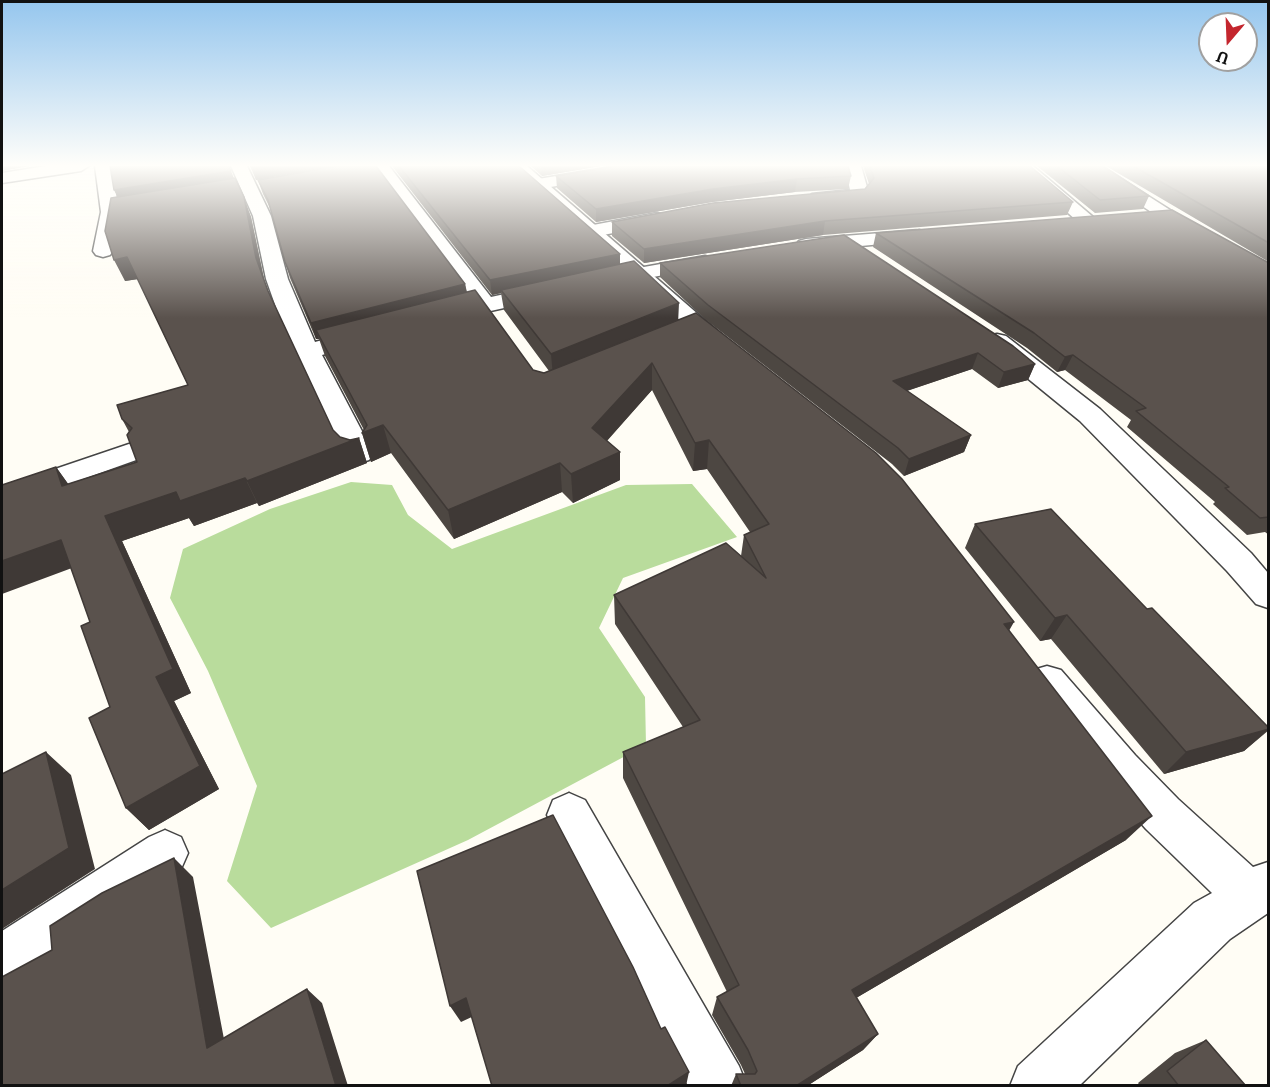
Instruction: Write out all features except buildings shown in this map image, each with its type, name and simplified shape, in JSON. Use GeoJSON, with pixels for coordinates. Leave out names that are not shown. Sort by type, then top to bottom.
{"type":"FeatureCollection","features":[{"type":"Feature","properties":{"kind":"street"},"geometry":{"type":"LineString","coordinates":[[103,251],[109,217]]}},
{"type":"Feature","properties":{"kind":"street"},"geometry":{"type":"LineString","coordinates":[[262,217],[277,279],[289,313],[359,454]]}},
{"type":"Feature","properties":{"kind":"street"},"geometry":{"type":"LineString","coordinates":[[412,217],[474,308],[499,324]]}},
{"type":"Feature","properties":{"kind":"street"},"geometry":{"type":"LineString","coordinates":[[576,217],[640,272],[687,331],[742,363]]}},
{"type":"Feature","properties":{"kind":"street"},"geometry":{"type":"LineString","coordinates":[[593,231],[671,217]]}},
{"type":"Feature","properties":{"kind":"street"},"geometry":{"type":"LineString","coordinates":[[1084,217],[1090,222]]}},
{"type":"Feature","properties":{"kind":"street"},"geometry":{"type":"LineString","coordinates":[[1135,218],[1149,217]]}},
{"type":"Feature","properties":{"kind":"street"},"geometry":{"type":"LineString","coordinates":[[1172,217],[1187,226]]}},
{"type":"Feature","properties":{"kind":"street"},"geometry":{"type":"LineString","coordinates":[[1059,224],[1112,220]]}},
{"type":"Feature","properties":{"kind":"street"},"geometry":{"type":"LineString","coordinates":[[789,248],[846,240],[941,235]]}},
{"type":"Feature","properties":{"kind":"street"},"geometry":{"type":"LineString","coordinates":[[846,240],[882,264]]}},
{"type":"Feature","properties":{"kind":"street"},"geometry":{"type":"LineString","coordinates":[[585,284],[720,259]]}},
{"type":"Feature","properties":{"kind":"street"},"geometry":{"type":"LineString","coordinates":[[474,308],[563,289]]}},
{"type":"Feature","properties":{"kind":"street"},"geometry":{"type":"LineString","coordinates":[[974,325],[1090,415],[1239,562],[1269,595]]}},
{"type":"Feature","properties":{"kind":"street"},"geometry":{"type":"LineString","coordinates":[[308,351],[386,331]]}},
{"type":"Feature","properties":{"kind":"street"},"geometry":{"type":"LineString","coordinates":[[2,498],[129,453]]}},
{"type":"Feature","properties":{"kind":"street"},"geometry":{"type":"LineString","coordinates":[[1031,662],[1120,770],[1162,814],[1263,899],[1212,921],[1038,1086]]}},
{"type":"Feature","properties":{"kind":"street"},"geometry":{"type":"LineString","coordinates":[[569,815],[719,1086]]}},
{"type":"Feature","properties":{"kind":"street"},"geometry":{"type":"LineString","coordinates":[[2,961],[165,853]]}},
{"type":"Feature","properties":{"kind":"green space"},"geometry":{"type":"Polygon","coordinates":[[[351,482],[392,485],[408,515],[452,549],[626,485],[692,484],[737,537],[623,578],[599,628],[645,697],[646,745],[468,840],[271,928],[227,881],[257,786],[208,671],[170,598],[183,549],[270,509],[351,482]]]}}]}
